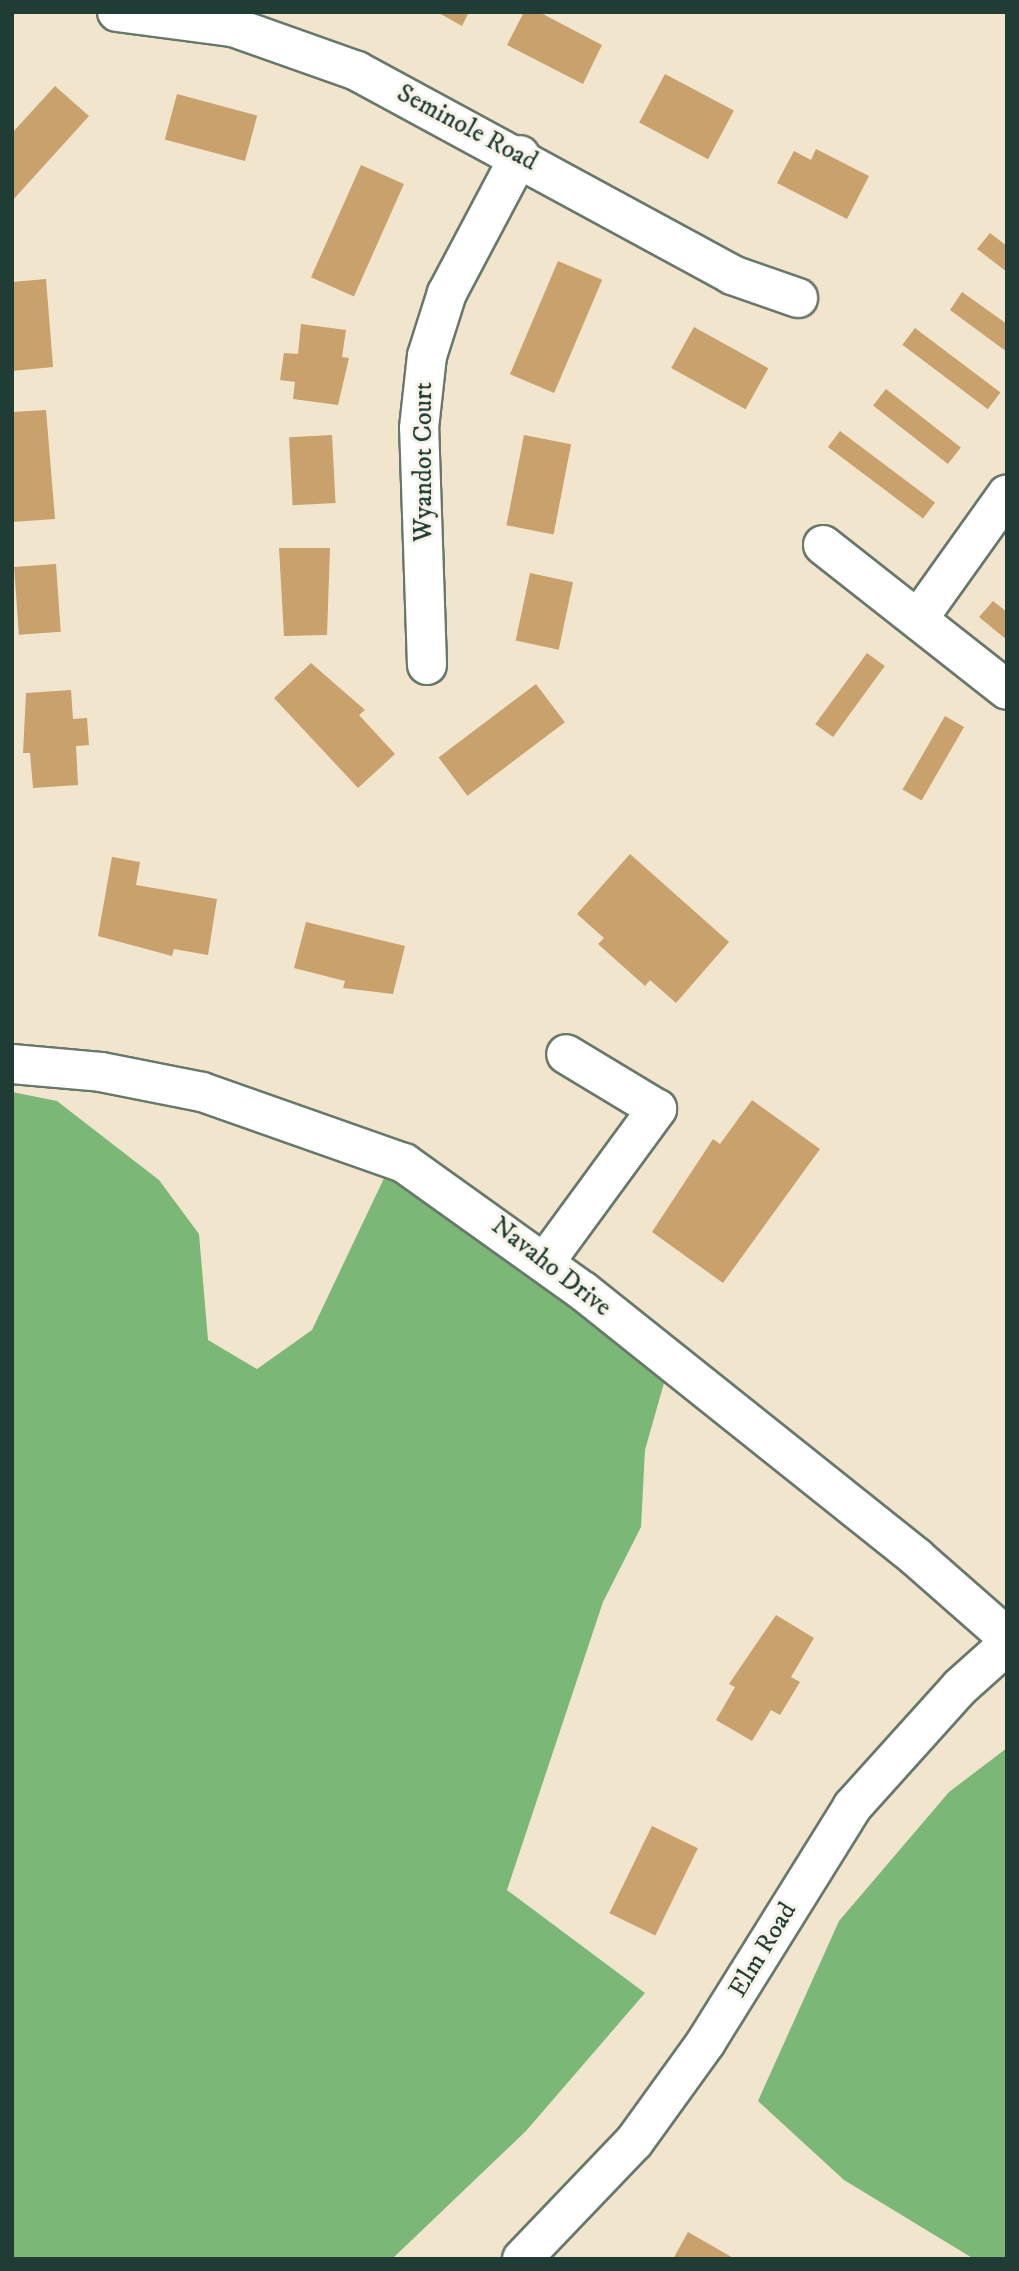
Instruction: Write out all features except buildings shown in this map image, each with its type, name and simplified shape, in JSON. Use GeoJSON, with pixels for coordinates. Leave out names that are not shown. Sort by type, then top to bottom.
{"type":"FeatureCollection","features":[{"type":"Feature","properties":{"kind":"street","name":"Seminole Road"},"geometry":{"type":"LineString","coordinates":[[117,12],[190,19],[275,39],[358,71],[520,155],[732,275],[798,298]]}},
{"type":"Feature","properties":{"kind":"street","name":"Wyandot Court"},"geometry":{"type":"LineString","coordinates":[[427,665],[419,428],[427,356],[447,293],[520,155]]}},
{"type":"Feature","properties":{"kind":"street"},"geometry":{"type":"LineString","coordinates":[[918,619],[1007,494]]}},
{"type":"Feature","properties":{"kind":"street"},"geometry":{"type":"LineString","coordinates":[[822,545],[1007,690]]}},
{"type":"Feature","properties":{"kind":"street"},"geometry":{"type":"LineString","coordinates":[[545,1262],[657,1109],[566,1054]]}},
{"type":"Feature","properties":{"kind":"street","name":"Navaho Drive"},"geometry":{"type":"LineString","coordinates":[[12,1065],[151,1080],[304,1124],[404,1163],[545,1262],[916,1557],[1007,1637]]}},
{"type":"Feature","properties":{"kind":"street","name":"Elm Road"},"geometry":{"type":"LineString","coordinates":[[522,2259],[634,2142],[706,2042],[852,1807],[960,1687],[1007,1645]]}},
{"type":"Feature","properties":{"kind":"green space"},"geometry":{"type":"Polygon","coordinates":[[[12,1092],[57,1101],[159,1180],[199,1234],[208,1340],[257,1369],[312,1330],[386,1174],[666,1376],[645,1450],[641,1527],[603,1602],[507,1890],[645,1993],[526,2131],[392,2259],[12,2259],[12,1092]]]}},
{"type":"Feature","properties":{"kind":"green space"},"geometry":{"type":"Polygon","coordinates":[[[1007,1748],[1007,2259],[974,2259],[844,2180],[758,2101],[839,1921],[949,1792],[1007,1748]]]}}]}
